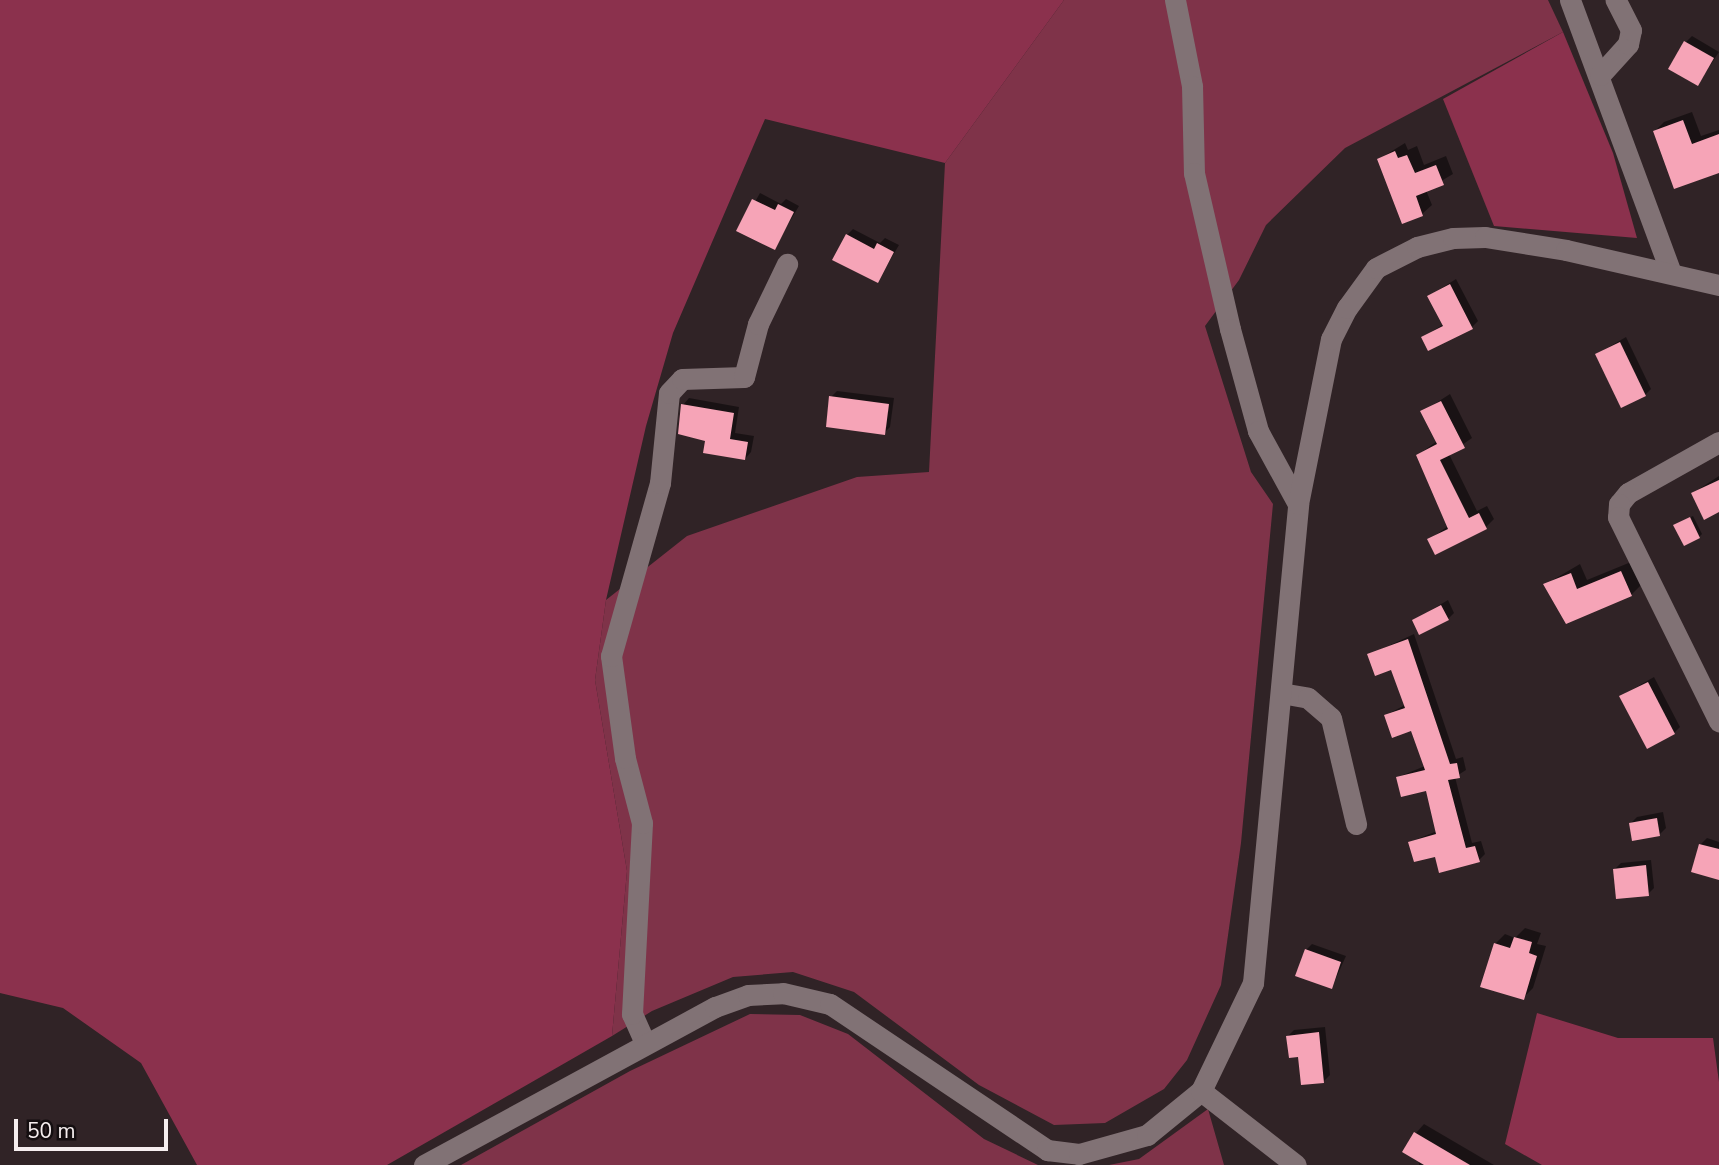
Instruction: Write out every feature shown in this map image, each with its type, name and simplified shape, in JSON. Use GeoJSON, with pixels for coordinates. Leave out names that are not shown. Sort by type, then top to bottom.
{"type":"FeatureCollection","features":[{"type":"Feature","properties":{"kind":"street"},"geometry":{"type":"LineString","coordinates":[[1175,0],[1192,86],[1194,173],[1230,329],[1258,431],[1297,504]]}},
{"type":"Feature","properties":{"kind":"street"},"geometry":{"type":"LineString","coordinates":[[1570,0],[1600,75],[1670,271]]}},
{"type":"Feature","properties":{"kind":"street"},"geometry":{"type":"LineString","coordinates":[[1600,75],[1628,44],[1631,30],[1616,0]]}},
{"type":"Feature","properties":{"kind":"street"},"geometry":{"type":"LineString","coordinates":[[424,1165],[645,1043],[748,995],[783,993],[830,1004],[1047,1150],[1079,1154],[1147,1135],[1201,1091],[1253,984],[1297,504],[1331,339],[1377,268],[1417,247],[1452,238],[1485,237],[1670,271],[1719,285]]}},
{"type":"Feature","properties":{"kind":"street"},"geometry":{"type":"LineString","coordinates":[[645,1043],[632,1014],[642,823],[625,758],[611,656],[660,483],[669,393],[682,379],[744,377],[758,324],[787,264]]}},
{"type":"Feature","properties":{"kind":"street"},"geometry":{"type":"LineString","coordinates":[[1719,442],[1628,494],[1619,505],[1618,517],[1719,720]]}},
{"type":"Feature","properties":{"kind":"street"},"geometry":{"type":"LineString","coordinates":[[1281,693],[1308,698],[1331,719],[1356,824]]}},
{"type":"Feature","properties":{"kind":"street"},"geometry":{"type":"LineString","coordinates":[[1201,1091],[1296,1165]]}},
{"type":"Feature","properties":{"kind":"shaded area"},"geometry":{"type":"Polygon","coordinates":[[[0,0],[1064,0],[945,163],[765,119],[673,333],[646,426],[606,600],[595,680],[627,871],[612,1036],[387,1165],[197,1165],[141,1063],[63,1008],[0,993],[0,0]]]}},
{"type":"Feature","properties":{"kind":"shaded area"},"geometry":{"type":"Polygon","coordinates":[[[1064,0],[1548,0],[1563,32],[1345,148],[1266,225],[1239,280],[1205,326],[1251,472],[1273,504],[1241,843],[1221,985],[1187,1060],[1164,1089],[1105,1123],[1054,1125],[979,1085],[854,992],[793,972],[733,977],[652,1011],[612,1036],[627,871],[595,680],[606,600],[687,536],[857,477],[929,472],[945,163],[1064,0]]]}},
{"type":"Feature","properties":{"kind":"shaded area"},"geometry":{"type":"Polygon","coordinates":[[[1563,32],[1613,153],[1637,238],[1494,226],[1443,99],[1563,32]]]}},
{"type":"Feature","properties":{"kind":"shaded area"},"geometry":{"type":"Polygon","coordinates":[[[1537,1013],[1618,1038],[1713,1038],[1719,1082],[1719,1165],[1542,1165],[1505,1144],[1537,1013]]]}},
{"type":"Feature","properties":{"kind":"shaded area"},"geometry":{"type":"Polygon","coordinates":[[[750,1014],[800,1015],[848,1034],[984,1139],[1038,1165],[461,1165],[630,1071],[750,1014]]]}},
{"type":"Feature","properties":{"kind":"shaded area"},"geometry":{"type":"Polygon","coordinates":[[[1208,1109],[1224,1165],[1109,1165],[1139,1159],[1208,1109]]]}},
{"type":"Feature","properties":{"kind":"building"},"geometry":{"type":"Polygon","coordinates":[[[1684,41],[1714,58],[1698,86],[1668,69],[1684,41]]]}},
{"type":"Feature","properties":{"kind":"building"},"geometry":{"type":"Polygon","coordinates":[[[1683,120],[1692,144],[1719,134],[1719,173],[1674,189],[1653,131],[1683,120]]]}},
{"type":"Feature","properties":{"kind":"building"},"geometry":{"type":"Polygon","coordinates":[[[1395,151],[1398,158],[1407,155],[1415,173],[1436,165],[1444,185],[1416,196],[1423,216],[1402,224],[1377,159],[1395,151]]]}},
{"type":"Feature","properties":{"kind":"building"},"geometry":{"type":"Polygon","coordinates":[[[752,199],[775,210],[778,204],[794,212],[775,250],[736,231],[752,199]]]}},
{"type":"Feature","properties":{"kind":"building"},"geometry":{"type":"Polygon","coordinates":[[[846,234],[874,249],[877,243],[894,252],[878,283],[832,260],[846,234]]]}},
{"type":"Feature","properties":{"kind":"building"},"geometry":{"type":"Polygon","coordinates":[[[1450,284],[1473,329],[1428,351],[1421,337],[1443,326],[1427,296],[1450,284]]]}},
{"type":"Feature","properties":{"kind":"building"},"geometry":{"type":"Polygon","coordinates":[[[1620,342],[1646,396],[1621,408],[1595,354],[1620,342]]]}},
{"type":"Feature","properties":{"kind":"building"},"geometry":{"type":"Polygon","coordinates":[[[829,396],[889,404],[885,435],[826,427],[829,396]]]}},
{"type":"Feature","properties":{"kind":"building"},"geometry":{"type":"Polygon","coordinates":[[[1441,401],[1465,448],[1440,460],[1469,518],[1479,513],[1487,529],[1435,555],[1427,539],[1448,529],[1416,455],[1437,444],[1420,411],[1441,401]]]}},
{"type":"Feature","properties":{"kind":"building"},"geometry":{"type":"Polygon","coordinates":[[[681,404],[734,413],[730,439],[748,442],[745,460],[703,453],[705,441],[678,434],[681,404]]]}},
{"type":"Feature","properties":{"kind":"building"},"geometry":{"type":"Polygon","coordinates":[[[1719,480],[1719,512],[1704,520],[1691,493],[1719,480]]]}},
{"type":"Feature","properties":{"kind":"building"},"geometry":{"type":"Polygon","coordinates":[[[1690,517],[1700,538],[1684,546],[1673,525],[1690,517]]]}},
{"type":"Feature","properties":{"kind":"building"},"geometry":{"type":"Polygon","coordinates":[[[1621,571],[1632,596],[1566,624],[1543,584],[1571,573],[1577,589],[1621,571]]]}},
{"type":"Feature","properties":{"kind":"building"},"geometry":{"type":"Polygon","coordinates":[[[1441,605],[1449,620],[1419,635],[1412,620],[1441,605]]]}},
{"type":"Feature","properties":{"kind":"building"},"geometry":{"type":"Polygon","coordinates":[[[1408,639],[1450,764],[1457,763],[1460,778],[1448,780],[1466,848],[1475,846],[1480,862],[1439,873],[1435,857],[1414,862],[1408,842],[1436,834],[1426,791],[1401,797],[1396,777],[1425,770],[1411,731],[1392,738],[1384,715],[1405,708],[1391,670],[1375,676],[1367,654],[1408,639]]]}},
{"type":"Feature","properties":{"kind":"building"},"geometry":{"type":"Polygon","coordinates":[[[1648,682],[1675,734],[1647,749],[1619,696],[1648,682]]]}},
{"type":"Feature","properties":{"kind":"building"},"geometry":{"type":"Polygon","coordinates":[[[1657,818],[1660,836],[1632,841],[1629,823],[1657,818]]]}},
{"type":"Feature","properties":{"kind":"building"},"geometry":{"type":"Polygon","coordinates":[[[1699,844],[1719,849],[1719,880],[1691,872],[1699,844]]]}},
{"type":"Feature","properties":{"kind":"building"},"geometry":{"type":"Polygon","coordinates":[[[1646,865],[1649,896],[1616,899],[1613,869],[1646,865]]]}},
{"type":"Feature","properties":{"kind":"building"},"geometry":{"type":"Polygon","coordinates":[[[1514,937],[1532,942],[1529,953],[1537,956],[1524,1000],[1480,987],[1494,943],[1510,948],[1514,937]]]}},
{"type":"Feature","properties":{"kind":"building"},"geometry":{"type":"Polygon","coordinates":[[[1305,949],[1341,962],[1332,989],[1295,976],[1305,949]]]}},
{"type":"Feature","properties":{"kind":"building"},"geometry":{"type":"Polygon","coordinates":[[[1319,1032],[1324,1083],[1301,1085],[1298,1057],[1289,1058],[1286,1036],[1319,1032]]]}},
{"type":"Feature","properties":{"kind":"building"},"geometry":{"type":"Polygon","coordinates":[[[1414,1132],[1470,1165],[1424,1165],[1402,1152],[1414,1132]]]}}]}
